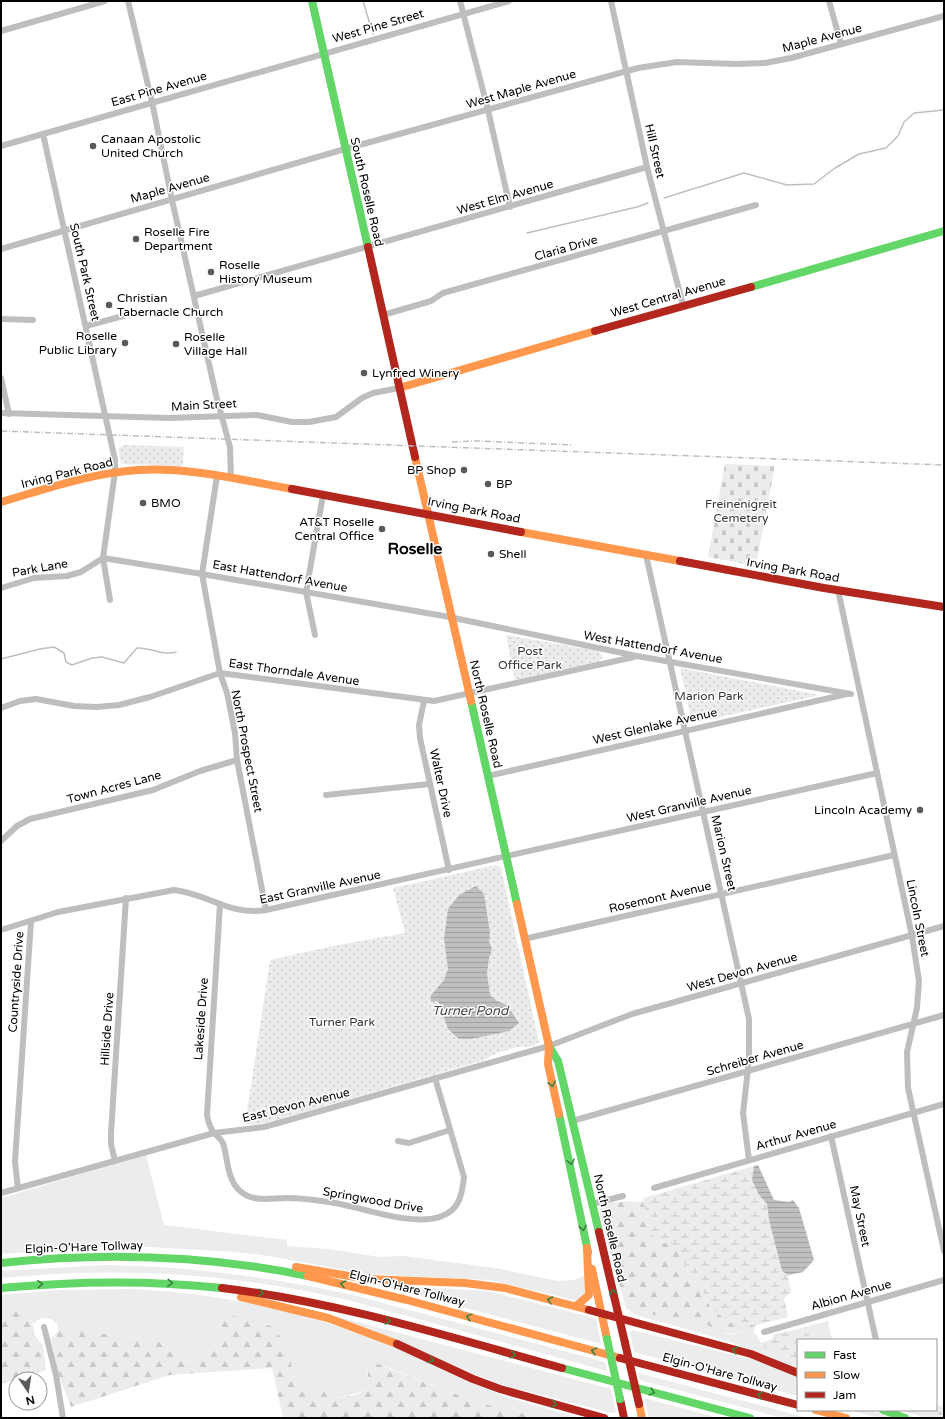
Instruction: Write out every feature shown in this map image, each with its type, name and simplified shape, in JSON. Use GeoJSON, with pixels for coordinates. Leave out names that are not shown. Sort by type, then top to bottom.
{"type":"FeatureCollection","features":[{"type":"Feature","properties":{"kind":"main road","name":"South Roselle Road"},"geometry":{"type":"LineString","coordinates":[[312,1],[399,388]]}},
{"type":"Feature","properties":{"kind":"main road","name":"West Central Avenue"},"geometry":{"type":"LineString","coordinates":[[399,388],[944,231]]}},
{"type":"Feature","properties":{"kind":"main road","name":"North Roselle Road"},"geometry":{"type":"LineString","coordinates":[[399,388],[548,1046],[548,1064],[570,1158],[587,1248],[624,1418]]}},
{"type":"Feature","properties":{"kind":"main road","name":"Irving Park Road"},"geometry":{"type":"LineString","coordinates":[[1,502],[115,472],[163,470],[217,476],[838,590],[944,607]]}},
{"type":"Feature","properties":{"kind":"main road","name":"North Roselle Road"},"geometry":{"type":"LineString","coordinates":[[548,1046],[558,1061],[642,1418]]}},
{"type":"Feature","properties":{"kind":"main road"},"geometry":{"type":"LineString","coordinates":[[576,1306],[585,1300],[589,1295],[587,1248]]}},
{"type":"Feature","properties":{"kind":"main road","name":"Elgin-O'Hare Tollway"},"geometry":{"type":"LineString","coordinates":[[1,1263],[59,1258],[120,1256],[176,1258],[235,1264],[312,1277],[367,1290],[797,1405]]}},
{"type":"Feature","properties":{"kind":"main road"},"geometry":{"type":"LineString","coordinates":[[235,1264],[257,1261],[367,1279],[486,1284],[576,1306],[751,1354],[797,1373]]}},
{"type":"Feature","properties":{"kind":"main road"},"geometry":{"type":"LineString","coordinates":[[1,1288],[102,1281],[170,1283],[208,1286],[277,1296],[332,1307],[750,1418]]}},
{"type":"Feature","properties":{"kind":"main road"},"geometry":{"type":"LineString","coordinates":[[208,1286],[234,1296],[328,1318],[392,1342],[473,1379],[500,1389],[604,1418]]}},
{"type":"Feature","properties":{"kind":"main road"},"geometry":{"type":"LineString","coordinates":[[820,1411],[846,1418]]}},
{"type":"Feature","properties":{"kind":"main road"},"geometry":{"type":"LineString","coordinates":[[886,1411],[905,1418]]}},
{"type":"Feature","properties":{"kind":"street"},"geometry":{"type":"LineString","coordinates":[[1,31],[105,1]]}},
{"type":"Feature","properties":{"kind":"street"},"geometry":{"type":"LineString","coordinates":[[128,1],[152,102],[172,200],[228,439],[231,478]]}},
{"type":"Feature","properties":{"kind":"street"},"geometry":{"type":"LineString","coordinates":[[460,1],[488,110],[510,207]]}},
{"type":"Feature","properties":{"kind":"street","name":"West Pine Street"},"geometry":{"type":"LineString","coordinates":[[324,53],[509,1]]}},
{"type":"Feature","properties":{"kind":"street","name":"Hill Street"},"geometry":{"type":"LineString","coordinates":[[611,1],[647,167],[683,305]]}},
{"type":"Feature","properties":{"kind":"street"},"geometry":{"type":"LineString","coordinates":[[829,1],[841,44]]}},
{"type":"Feature","properties":{"kind":"street","name":"Maple Avenue"},"geometry":{"type":"LineString","coordinates":[[704,62],[765,63],[791,58],[944,16]]}},
{"type":"Feature","properties":{"kind":"street","name":"East Pine Avenue"},"geometry":{"type":"LineString","coordinates":[[1,146],[324,53]]}},
{"type":"Feature","properties":{"kind":"street","name":"West Maple Avenue"},"geometry":{"type":"LineString","coordinates":[[345,149],[653,64],[704,62]]}},
{"type":"Feature","properties":{"kind":"street","name":"South Park Street"},"geometry":{"type":"LineString","coordinates":[[43,134],[107,416],[115,460],[115,472],[103,558],[110,600]]}},
{"type":"Feature","properties":{"kind":"street","name":"Maple Avenue"},"geometry":{"type":"LineString","coordinates":[[1,249],[345,149]]}},
{"type":"Feature","properties":{"kind":"street","name":"West Elm Avenue"},"geometry":{"type":"LineString","coordinates":[[194,296],[647,167]]}},
{"type":"Feature","properties":{"kind":"street","name":"Claria Drive"},"geometry":{"type":"LineString","coordinates":[[383,315],[431,301],[444,293],[756,205]]}},
{"type":"Feature","properties":{"kind":"street"},"geometry":{"type":"LineString","coordinates":[[86,326],[123,316]]}},
{"type":"Feature","properties":{"kind":"street"},"geometry":{"type":"LineString","coordinates":[[1,318],[34,320]]}},
{"type":"Feature","properties":{"kind":"street"},"geometry":{"type":"LineString","coordinates":[[1,378],[9,414]]}},
{"type":"Feature","properties":{"kind":"street","name":"Main Street"},"geometry":{"type":"LineString","coordinates":[[1,413],[169,418],[257,414],[292,422],[324,421],[336,417],[362,398],[399,388]]}},
{"type":"Feature","properties":{"kind":"street","name":"North Prospect Street"},"geometry":{"type":"LineString","coordinates":[[217,476],[202,574],[220,674],[226,693],[234,734],[237,760],[266,910]]}},
{"type":"Feature","properties":{"kind":"street"},"geometry":{"type":"LineString","coordinates":[[315,635],[306,592],[323,496]]}},
{"type":"Feature","properties":{"kind":"street","name":"Marion Street"},"geometry":{"type":"LineString","coordinates":[[646,554],[742,983],[750,1027],[743,1113],[749,1160]]}},
{"type":"Feature","properties":{"kind":"street","name":"East Hattendorf Avenue"},"geometry":{"type":"LineString","coordinates":[[103,558],[452,618]]}},
{"type":"Feature","properties":{"kind":"street","name":"Park Lane"},"geometry":{"type":"LineString","coordinates":[[1,588],[34,578],[67,576],[81,572],[103,558]]}},
{"type":"Feature","properties":{"kind":"street","name":"Lincoln Street"},"geometry":{"type":"LineString","coordinates":[[838,590],[912,936],[919,981],[917,1008],[912,1024],[907,1052],[908,1088],[912,1113],[944,1251]]}},
{"type":"Feature","properties":{"kind":"street","name":"West Hattendorf Avenue"},"geometry":{"type":"LineString","coordinates":[[452,618],[637,656],[851,694]]}},
{"type":"Feature","properties":{"kind":"street","name":"East Thorndale Avenue"},"geometry":{"type":"LineString","coordinates":[[1,708],[20,701],[36,699],[74,706],[97,707],[118,705],[150,697],[220,674],[424,701],[434,701],[637,656]]}},
{"type":"Feature","properties":{"kind":"street","name":"West Glenlake Avenue"},"geometry":{"type":"LineString","coordinates":[[488,776],[860,692]]}},
{"type":"Feature","properties":{"kind":"street","name":"Walter Drive"},"geometry":{"type":"LineString","coordinates":[[424,701],[419,732],[449,870]]}},
{"type":"Feature","properties":{"kind":"street","name":"Town Acres Lane"},"geometry":{"type":"LineString","coordinates":[[1,842],[17,826],[30,819],[153,790],[200,771],[237,760]]}},
{"type":"Feature","properties":{"kind":"street","name":"West Granville Avenue"},"geometry":{"type":"LineString","coordinates":[[506,857],[877,773]]}},
{"type":"Feature","properties":{"kind":"street"},"geometry":{"type":"LineString","coordinates":[[326,795],[430,784]]}},
{"type":"Feature","properties":{"kind":"street","name":"Rosemont Avenue"},"geometry":{"type":"LineString","coordinates":[[524,938],[894,855]]}},
{"type":"Feature","properties":{"kind":"street","name":"East Granville Avenue"},"geometry":{"type":"LineString","coordinates":[[1,930],[58,912],[174,890],[191,893],[245,912],[266,910],[506,857]]}},
{"type":"Feature","properties":{"kind":"street","name":"Hillside Drive"},"geometry":{"type":"LineString","coordinates":[[115,1161],[111,1144],[111,1133],[126,898]]}},
{"type":"Feature","properties":{"kind":"street","name":"Lakeside Drive"},"geometry":{"type":"LineString","coordinates":[[214,1134],[209,1123],[206,1105],[220,904]]}},
{"type":"Feature","properties":{"kind":"street","name":"Countryside Drive"},"geometry":{"type":"LineString","coordinates":[[18,1188],[15,1162],[31,921]]}},
{"type":"Feature","properties":{"kind":"street","name":"West Devon Avenue"},"geometry":{"type":"LineString","coordinates":[[548,1046],[632,1014],[944,926]]}},
{"type":"Feature","properties":{"kind":"street","name":"Schreiber Avenue"},"geometry":{"type":"LineString","coordinates":[[572,1120],[747,1072],[944,1015]]}},
{"type":"Feature","properties":{"kind":"street","name":"East Devon Avenue"},"geometry":{"type":"LineString","coordinates":[[1,1193],[214,1134],[264,1127],[548,1046]]}},
{"type":"Feature","properties":{"kind":"street","name":"Springwood Drive"},"geometry":{"type":"LineString","coordinates":[[214,1134],[222,1143],[234,1185],[239,1191],[252,1198],[293,1198],[323,1201],[399,1217],[428,1221],[455,1209],[462,1193],[464,1176],[435,1078]]}},
{"type":"Feature","properties":{"kind":"street","name":"Arthur Avenue"},"geometry":{"type":"LineString","coordinates":[[654,1188],[944,1104]]}},
{"type":"Feature","properties":{"kind":"street"},"geometry":{"type":"LineString","coordinates":[[398,1141],[410,1143],[450,1130]]}},
{"type":"Feature","properties":{"kind":"street","name":"May Street"},"geometry":{"type":"LineString","coordinates":[[831,1136],[876,1339]]}},
{"type":"Feature","properties":{"kind":"street"},"geometry":{"type":"LineString","coordinates":[[592,1204],[623,1196]]}},
{"type":"Feature","properties":{"kind":"street","name":"Albion Avenue"},"geometry":{"type":"LineString","coordinates":[[764,1332],[944,1280]]}},
{"type":"Feature","properties":{"kind":"street"},"geometry":{"type":"LineString","coordinates":[[44,1327],[56,1375],[63,1418]]}},
{"type":"Feature","properties":{"kind":"green space"},"geometry":{"type":"Polygon","coordinates":[[[124,445],[184,447],[183,466],[121,464],[118,449],[124,445]]]}},
{"type":"Feature","properties":{"kind":"green space","name":"Freinenigreit Cemetery"},"geometry":{"type":"Polygon","coordinates":[[[725,464],[775,466],[756,566],[708,557],[725,464]]]}},
{"type":"Feature","properties":{"kind":"green space","name":"Post Office Park"},"geometry":{"type":"Polygon","coordinates":[[[506,635],[598,651],[603,657],[599,662],[515,680],[506,635]]]}},
{"type":"Feature","properties":{"kind":"green space","name":"Marion Park"},"geometry":{"type":"Polygon","coordinates":[[[680,668],[820,695],[692,723],[680,668]]]}},
{"type":"Feature","properties":{"kind":"green space","name":"Turner Park"},"geometry":{"type":"Polygon","coordinates":[[[496,865],[501,868],[539,1042],[531,1046],[518,1047],[492,1055],[485,1060],[279,1119],[255,1125],[245,1124],[270,960],[328,947],[405,933],[393,888],[496,865]]]}},
{"type":"Feature","properties":{"kind":"green space"},"geometry":{"type":"Polygon","coordinates":[[[146,1155],[164,1225],[287,1240],[287,1246],[328,1249],[380,1257],[403,1256],[495,1268],[558,1281],[574,1280],[584,1276],[584,1294],[579,1299],[574,1300],[490,1280],[367,1274],[257,1254],[221,1251],[130,1246],[1,1254],[1,1198],[146,1155]]]}},
{"type":"Feature","properties":{"kind":"green space"},"geometry":{"type":"Polygon","coordinates":[[[754,1166],[752,1180],[759,1195],[767,1204],[769,1220],[782,1271],[788,1275],[791,1292],[784,1298],[788,1317],[756,1325],[735,1325],[711,1309],[699,1283],[691,1281],[678,1246],[658,1241],[653,1237],[643,1202],[644,1198],[754,1166]]]}},
{"type":"Feature","properties":{"kind":"green space"},"geometry":{"type":"Polygon","coordinates":[[[626,1201],[643,1202],[653,1237],[658,1241],[678,1246],[691,1281],[699,1283],[711,1309],[735,1325],[756,1325],[736,1334],[720,1332],[697,1319],[655,1315],[628,1304],[621,1291],[599,1211],[604,1204],[626,1201]]]}},
{"type":"Feature","properties":{"kind":"green space"},"geometry":{"type":"Polygon","coordinates":[[[104,1265],[198,1270],[291,1283],[353,1295],[605,1362],[607,1371],[352,1301],[308,1291],[264,1284],[177,1274],[134,1273],[46,1274],[1,1278],[1,1271],[104,1265]]]}},
{"type":"Feature","properties":{"kind":"green space"},"geometry":{"type":"Polygon","coordinates":[[[379,1285],[487,1291],[587,1316],[596,1319],[601,1344],[379,1285]]]}},
{"type":"Feature","properties":{"kind":"green space"},"geometry":{"type":"Polygon","coordinates":[[[129,1289],[189,1294],[247,1303],[276,1309],[334,1325],[379,1341],[496,1393],[580,1418],[531,1418],[505,1405],[496,1407],[471,1400],[385,1366],[366,1371],[369,1380],[368,1390],[338,1398],[320,1388],[302,1387],[293,1381],[290,1353],[219,1325],[221,1335],[203,1359],[184,1361],[158,1341],[81,1331],[58,1331],[57,1324],[51,1319],[41,1318],[33,1324],[30,1313],[1,1311],[1,1295],[60,1290],[129,1289]]]}},
{"type":"Feature","properties":{"kind":"green space"},"geometry":{"type":"Polygon","coordinates":[[[621,1292],[628,1301],[645,1311],[654,1314],[696,1319],[725,1333],[736,1334],[756,1325],[754,1332],[761,1343],[760,1346],[797,1361],[797,1369],[738,1345],[635,1315],[626,1308],[621,1292]]]}},
{"type":"Feature","properties":{"kind":"green space"},"geometry":{"type":"Polygon","coordinates":[[[1,1311],[30,1313],[35,1336],[43,1345],[46,1370],[8,1371],[8,1382],[1,1384],[1,1311]]]}},
{"type":"Feature","properties":{"kind":"green space"},"geometry":{"type":"Polygon","coordinates":[[[226,1314],[274,1327],[290,1353],[293,1381],[302,1387],[318,1387],[339,1398],[355,1395],[368,1390],[369,1380],[366,1365],[370,1361],[471,1400],[495,1407],[505,1405],[531,1418],[283,1418],[272,1368],[170,1375],[71,1407],[58,1373],[51,1339],[58,1331],[81,1331],[158,1341],[184,1361],[203,1359],[221,1335],[219,1325],[226,1314]]]}},
{"type":"Feature","properties":{"kind":"green space"},"geometry":{"type":"Polygon","coordinates":[[[327,1314],[611,1389],[616,1412],[612,1413],[502,1385],[327,1314]]]}},
{"type":"Feature","properties":{"kind":"green space"},"geometry":{"type":"Polygon","coordinates":[[[828,1321],[832,1339],[820,1339],[819,1334],[799,1338],[793,1343],[788,1341],[790,1331],[828,1321]]]}},
{"type":"Feature","properties":{"kind":"green space"},"geometry":{"type":"Polygon","coordinates":[[[632,1330],[762,1362],[797,1377],[797,1396],[634,1352],[630,1333],[632,1330]]]}},
{"type":"Feature","properties":{"kind":"green space"},"geometry":{"type":"Polygon","coordinates":[[[813,1330],[819,1334],[820,1339],[798,1339],[804,1337],[806,1331],[813,1330]]]}},
{"type":"Feature","properties":{"kind":"green space"},"geometry":{"type":"Polygon","coordinates":[[[790,1331],[788,1341],[793,1343],[797,1340],[797,1361],[760,1346],[761,1343],[772,1339],[774,1334],[790,1331]]]}},
{"type":"Feature","properties":{"kind":"green space"},"geometry":{"type":"Polygon","coordinates":[[[638,1373],[808,1418],[783,1418],[640,1380],[638,1373]]]}},
{"type":"Feature","properties":{"kind":"green space"},"geometry":{"type":"Polygon","coordinates":[[[644,1398],[719,1418],[649,1418],[644,1398]]]}},
{"type":"Feature","properties":{"kind":"green space"},"geometry":{"type":"Polygon","coordinates":[[[937,1404],[944,1407],[944,1415],[931,1414],[924,1411],[937,1411],[937,1404]]]}},
{"type":"Feature","properties":{"kind":"green space"},"geometry":{"type":"Polygon","coordinates":[[[854,1411],[873,1411],[892,1418],[879,1418],[854,1411]]]}},
{"type":"Feature","properties":{"kind":"green space"},"geometry":{"type":"Polygon","coordinates":[[[905,1411],[924,1411],[936,1413],[944,1418],[925,1418],[905,1411]]]}},
{"type":"Feature","properties":{"kind":"water","name":"Turner Pond"},"geometry":{"type":"Polygon","coordinates":[[[476,886],[484,894],[490,933],[489,942],[492,949],[487,973],[490,995],[497,1001],[507,1005],[519,1023],[509,1031],[471,1039],[459,1039],[448,1029],[439,1003],[437,1001],[431,1002],[431,995],[444,980],[448,969],[444,939],[448,909],[459,895],[476,886]]]}},
{"type":"Feature","properties":{"kind":"water"},"geometry":{"type":"Polygon","coordinates":[[[758,1165],[774,1200],[789,1202],[793,1200],[799,1208],[814,1260],[803,1272],[788,1275],[782,1271],[769,1220],[767,1204],[759,1195],[752,1180],[754,1166],[758,1165]]]}},
{"type":"Feature","properties":{"kind":"waterway"},"geometry":{"type":"LineString","coordinates":[[363,1],[373,34]]}},
{"type":"Feature","properties":{"kind":"waterway"},"geometry":{"type":"LineString","coordinates":[[664,198],[744,173],[787,185],[814,184],[835,168],[859,154],[886,148],[898,136],[904,122],[914,113],[944,110]]}},
{"type":"Feature","properties":{"kind":"waterway"},"geometry":{"type":"LineString","coordinates":[[527,233],[637,207],[648,203]]}},
{"type":"Feature","properties":{"kind":"waterway"},"geometry":{"type":"LineString","coordinates":[[1,659],[54,647],[64,653],[66,662],[72,665],[92,658],[102,657],[124,663],[137,648],[166,653],[176,652]]}},
{"type":"Feature","properties":{"kind":"railway"},"geometry":{"type":"LineString","coordinates":[[1,431],[944,465]]}},
{"type":"Feature","properties":{"kind":"railway"},"geometry":{"type":"LineString","coordinates":[[452,442],[477,441],[573,445]]}},
{"type":"Feature","properties":{"kind":"traffic: fast"},"geometry":{"type":"LineString","coordinates":[[312,1],[368,247]]}},
{"type":"Feature","properties":{"kind":"traffic: fast"},"geometry":{"type":"LineString","coordinates":[[751,287],[944,231]]}},
{"type":"Feature","properties":{"kind":"traffic: fast"},"geometry":{"type":"LineString","coordinates":[[471,701],[517,904]]}},
{"type":"Feature","properties":{"kind":"traffic: fast"},"geometry":{"type":"LineString","coordinates":[[549,1046],[558,1061],[599,1232]]}},
{"type":"Feature","properties":{"kind":"traffic: fast"},"geometry":{"type":"LineString","coordinates":[[559,1114],[588,1252]]}},
{"type":"Feature","properties":{"kind":"traffic: fast"},"geometry":{"type":"LineString","coordinates":[[1,1263],[78,1257],[155,1258],[232,1264],[308,1276]]}},
{"type":"Feature","properties":{"kind":"traffic: fast"},"geometry":{"type":"LineString","coordinates":[[1,1288],[112,1282],[195,1285],[222,1288]]}},
{"type":"Feature","properties":{"kind":"traffic: fast"},"geometry":{"type":"LineString","coordinates":[[607,1339],[620,1399]]}},
{"type":"Feature","properties":{"kind":"traffic: fast"},"geometry":{"type":"LineString","coordinates":[[562,1368],[750,1418]]}},
{"type":"Feature","properties":{"kind":"traffic: fast"},"geometry":{"type":"LineString","coordinates":[[886,1411],[905,1418]]}},
{"type":"Feature","properties":{"kind":"traffic: slow"},"geometry":{"type":"LineString","coordinates":[[399,388],[595,331]]}},
{"type":"Feature","properties":{"kind":"traffic: slow"},"geometry":{"type":"LineString","coordinates":[[415,457],[471,701]]}},
{"type":"Feature","properties":{"kind":"traffic: slow"},"geometry":{"type":"LineString","coordinates":[[1,502],[103,474],[138,470],[177,470],[196,472],[292,489]]}},
{"type":"Feature","properties":{"kind":"traffic: slow"},"geometry":{"type":"LineString","coordinates":[[521,532],[680,561]]}},
{"type":"Feature","properties":{"kind":"traffic: slow"},"geometry":{"type":"LineString","coordinates":[[517,904],[549,1046],[548,1064],[559,1114]]}},
{"type":"Feature","properties":{"kind":"traffic: slow"},"geometry":{"type":"LineString","coordinates":[[576,1306],[589,1295],[587,1248]]}},
{"type":"Feature","properties":{"kind":"traffic: slow"},"geometry":{"type":"LineString","coordinates":[[296,1267],[367,1279],[465,1283],[505,1288],[589,1310]]}},
{"type":"Feature","properties":{"kind":"traffic: slow"},"geometry":{"type":"LineString","coordinates":[[592,1269],[607,1339]]}},
{"type":"Feature","properties":{"kind":"traffic: slow"},"geometry":{"type":"LineString","coordinates":[[308,1276],[407,1300],[620,1358]]}},
{"type":"Feature","properties":{"kind":"traffic: slow"},"geometry":{"type":"LineString","coordinates":[[241,1297],[328,1318],[397,1344]]}},
{"type":"Feature","properties":{"kind":"traffic: slow"},"geometry":{"type":"LineString","coordinates":[[639,1404],[642,1418]]}},
{"type":"Feature","properties":{"kind":"traffic: slow"},"geometry":{"type":"LineString","coordinates":[[820,1411],[846,1418]]}},
{"type":"Feature","properties":{"kind":"traffic: jam"},"geometry":{"type":"LineString","coordinates":[[368,247],[415,457]]}},
{"type":"Feature","properties":{"kind":"traffic: jam"},"geometry":{"type":"LineString","coordinates":[[595,331],[751,287]]}},
{"type":"Feature","properties":{"kind":"traffic: jam"},"geometry":{"type":"LineString","coordinates":[[292,489],[521,532]]}},
{"type":"Feature","properties":{"kind":"traffic: jam"},"geometry":{"type":"LineString","coordinates":[[680,561],[824,588],[944,607]]}},
{"type":"Feature","properties":{"kind":"traffic: jam"},"geometry":{"type":"LineString","coordinates":[[599,1232],[625,1343]]}},
{"type":"Feature","properties":{"kind":"traffic: jam"},"geometry":{"type":"LineString","coordinates":[[222,1288],[265,1294],[351,1311],[562,1368]]}},
{"type":"Feature","properties":{"kind":"traffic: jam"},"geometry":{"type":"LineString","coordinates":[[589,1310],[751,1354],[797,1373]]}},
{"type":"Feature","properties":{"kind":"traffic: jam"},"geometry":{"type":"LineString","coordinates":[[625,1343],[639,1404]]}},
{"type":"Feature","properties":{"kind":"traffic: jam"},"geometry":{"type":"LineString","coordinates":[[397,1344],[473,1379],[500,1389],[604,1418]]}},
{"type":"Feature","properties":{"kind":"traffic: jam"},"geometry":{"type":"LineString","coordinates":[[620,1358],[797,1405]]}},
{"type":"Feature","properties":{"kind":"traffic: jam"},"geometry":{"type":"LineString","coordinates":[[620,1399],[624,1418]]}},
{"type":"Feature","properties":{"kind":"place","name":"Canaan Apostolic United Church"},"geometry":{"type":"Point","coordinates":[93,146]}},
{"type":"Feature","properties":{"kind":"place","name":"Roselle Fire Department"},"geometry":{"type":"Point","coordinates":[136,239]}},
{"type":"Feature","properties":{"kind":"place","name":"Roselle History Museum"},"geometry":{"type":"Point","coordinates":[211,272]}},
{"type":"Feature","properties":{"kind":"place","name":"Christian Tabernacle Church"},"geometry":{"type":"Point","coordinates":[109,305]}},
{"type":"Feature","properties":{"kind":"place","name":"Roselle Public Library"},"geometry":{"type":"Point","coordinates":[125,343]}},
{"type":"Feature","properties":{"kind":"place","name":"Roselle Village Hall"},"geometry":{"type":"Point","coordinates":[176,344]}},
{"type":"Feature","properties":{"kind":"place","name":"Lynfred Winery"},"geometry":{"type":"Point","coordinates":[364,373]}},
{"type":"Feature","properties":{"kind":"place","name":"BP Shop"},"geometry":{"type":"Point","coordinates":[464,470]}},
{"type":"Feature","properties":{"kind":"place","name":"BP"},"geometry":{"type":"Point","coordinates":[488,484]}},
{"type":"Feature","properties":{"kind":"place","name":"BMO"},"geometry":{"type":"Point","coordinates":[143,503]}},
{"type":"Feature","properties":{"kind":"place","name":"AT&T Roselle Central Office"},"geometry":{"type":"Point","coordinates":[382,529]}},
{"type":"Feature","properties":{"kind":"place","name":"Shell"},"geometry":{"type":"Point","coordinates":[491,554]}},
{"type":"Feature","properties":{"kind":"place","name":"Lincoln Academy"},"geometry":{"type":"Point","coordinates":[920,810]}},
{"type":"Feature","properties":{"kind":"district","name":"Roselle"},"geometry":{"type":"Point","coordinates":[415,549]}}]}
